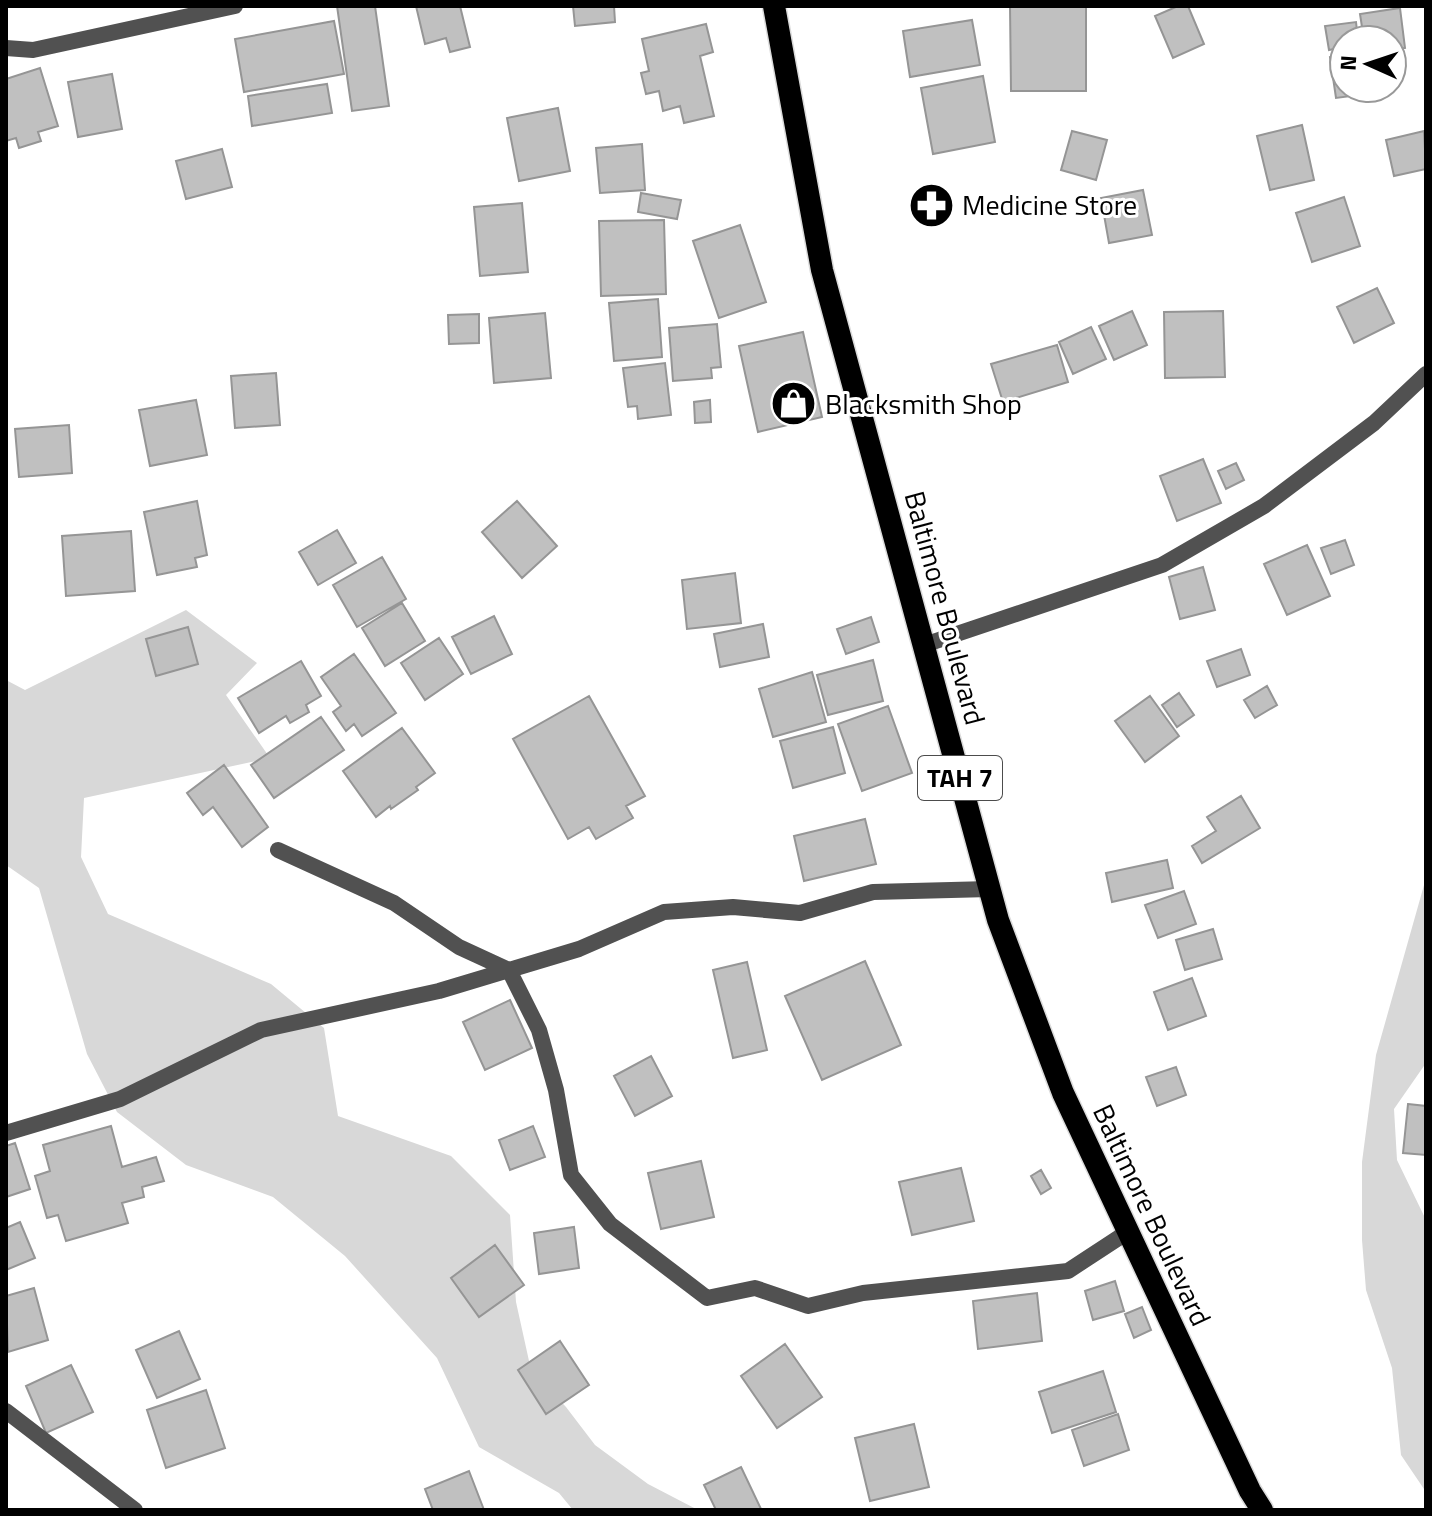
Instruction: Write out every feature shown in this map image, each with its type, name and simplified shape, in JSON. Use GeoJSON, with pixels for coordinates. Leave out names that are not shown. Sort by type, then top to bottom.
{"type":"FeatureCollection","features":[{"type":"Feature","properties":{"kind":"highway","name":"Baltimore Boulevard"},"geometry":{"type":"LineString","coordinates":[[774,6],[822,270],[998,920],[1063,1093],[1126,1233],[1243,1477],[1262,1510]]}},
{"type":"Feature","properties":{"kind":"street"},"geometry":{"type":"LineString","coordinates":[[6,48],[33,50],[235,6]]}},
{"type":"Feature","properties":{"kind":"street"},"geometry":{"type":"LineString","coordinates":[[924,645],[1162,565],[1264,506],[1374,423],[1426,374]]}},
{"type":"Feature","properties":{"kind":"street"},"geometry":{"type":"LineString","coordinates":[[278,850],[394,903],[459,947],[509,970],[539,1030],[556,1090],[571,1175],[610,1224],[707,1298],[755,1288],[808,1306],[863,1293],[1068,1271],[1126,1233]]}},
{"type":"Feature","properties":{"kind":"street"},"geometry":{"type":"LineString","coordinates":[[6,1133],[120,1099],[261,1030],[439,991],[579,949],[664,912],[733,907],[800,913],[873,892],[990,889]]}},
{"type":"Feature","properties":{"kind":"street"},"geometry":{"type":"LineString","coordinates":[[6,1411],[135,1510]]}},
{"type":"Feature","properties":{"kind":"shaded area"},"geometry":{"type":"Polygon","coordinates":[[[186,610],[257,663],[226,695],[270,758],[84,798],[81,857],[108,914],[271,984],[324,1028],[338,1116],[451,1156],[510,1215],[516,1302],[531,1370],[566,1407],[595,1445],[648,1484],[698,1510],[573,1510],[559,1493],[479,1447],[437,1358],[345,1256],[273,1197],[186,1165],[117,1112],[87,1054],[39,888],[6,865],[6,680],[25,690],[186,610]]]}},
{"type":"Feature","properties":{"kind":"shaded area"},"geometry":{"type":"Polygon","coordinates":[[[1426,878],[1426,1063],[1394,1109],[1397,1160],[1426,1220],[1426,1492],[1401,1455],[1392,1368],[1366,1290],[1362,1240],[1362,1162],[1376,1055],[1426,878]]]}},
{"type":"Feature","properties":{"kind":"building"},"geometry":{"type":"Polygon","coordinates":[[[337,6],[375,6],[389,106],[352,111],[337,6]]]}},
{"type":"Feature","properties":{"kind":"building"},"geometry":{"type":"Polygon","coordinates":[[[416,6],[460,6],[470,47],[450,52],[446,38],[425,44],[416,6]]]}},
{"type":"Feature","properties":{"kind":"building"},"geometry":{"type":"Polygon","coordinates":[[[573,6],[614,6],[615,22],[575,26],[573,6]]]}},
{"type":"Feature","properties":{"kind":"building"},"geometry":{"type":"Polygon","coordinates":[[[1010,6],[1086,6],[1086,91],[1011,91],[1010,6]]]}},
{"type":"Feature","properties":{"kind":"building"},"geometry":{"type":"Polygon","coordinates":[[[1178,6],[1188,6],[1204,44],[1173,58],[1155,16],[1178,6]]]}},
{"type":"Feature","properties":{"kind":"building"},"geometry":{"type":"Polygon","coordinates":[[[1400,8],[1402,24],[1362,24],[1360,14],[1400,8]]]}},
{"type":"Feature","properties":{"kind":"building"},"geometry":{"type":"Polygon","coordinates":[[[972,20],[980,65],[910,77],[903,31],[972,20]]]}},
{"type":"Feature","properties":{"kind":"building"},"geometry":{"type":"Polygon","coordinates":[[[334,21],[344,74],[244,92],[235,39],[334,21]]]}},
{"type":"Feature","properties":{"kind":"building"},"geometry":{"type":"Polygon","coordinates":[[[706,24],[713,52],[700,56],[714,116],[684,123],[680,106],[663,111],[659,91],[646,94],[641,73],[649,71],[642,39],[706,24]]]}},
{"type":"Feature","properties":{"kind":"building"},"geometry":{"type":"Polygon","coordinates":[[[40,68],[58,126],[38,132],[41,141],[19,148],[16,138],[6,141],[6,79],[40,68]]]}},
{"type":"Feature","properties":{"kind":"building"},"geometry":{"type":"Polygon","coordinates":[[[112,74],[122,129],[78,137],[68,82],[112,74]]]}},
{"type":"Feature","properties":{"kind":"building"},"geometry":{"type":"Polygon","coordinates":[[[983,76],[995,142],[933,154],[921,88],[983,76]]]}},
{"type":"Feature","properties":{"kind":"building"},"geometry":{"type":"Polygon","coordinates":[[[327,84],[332,113],[252,126],[248,96],[327,84]]]}},
{"type":"Feature","properties":{"kind":"building"},"geometry":{"type":"Polygon","coordinates":[[[558,108],[570,171],[519,181],[507,118],[558,108]]]}},
{"type":"Feature","properties":{"kind":"building"},"geometry":{"type":"Polygon","coordinates":[[[1302,125],[1314,180],[1270,190],[1257,136],[1302,125]]]}},
{"type":"Feature","properties":{"kind":"building"},"geometry":{"type":"Polygon","coordinates":[[[1072,131],[1107,140],[1096,180],[1061,170],[1072,131]]]}},
{"type":"Feature","properties":{"kind":"building"},"geometry":{"type":"Polygon","coordinates":[[[1424,131],[1426,169],[1394,176],[1386,140],[1424,131]]]}},
{"type":"Feature","properties":{"kind":"building"},"geometry":{"type":"Polygon","coordinates":[[[642,144],[645,190],[600,193],[596,148],[642,144]]]}},
{"type":"Feature","properties":{"kind":"building"},"geometry":{"type":"Polygon","coordinates":[[[222,149],[232,187],[186,199],[176,161],[222,149]]]}},
{"type":"Feature","properties":{"kind":"building"},"geometry":{"type":"Polygon","coordinates":[[[1143,190],[1152,235],[1109,243],[1101,198],[1143,190]]]}},
{"type":"Feature","properties":{"kind":"building"},"geometry":{"type":"Polygon","coordinates":[[[641,193],[681,200],[677,219],[638,212],[641,193]]]}},
{"type":"Feature","properties":{"kind":"building"},"geometry":{"type":"Polygon","coordinates":[[[1344,197],[1360,246],[1312,262],[1296,213],[1344,197]]]}},
{"type":"Feature","properties":{"kind":"building"},"geometry":{"type":"Polygon","coordinates":[[[522,203],[528,272],[480,276],[474,207],[522,203]]]}},
{"type":"Feature","properties":{"kind":"building"},"geometry":{"type":"Polygon","coordinates":[[[664,220],[666,294],[601,296],[599,221],[664,220]]]}},
{"type":"Feature","properties":{"kind":"building"},"geometry":{"type":"Polygon","coordinates":[[[740,225],[766,302],[719,318],[693,241],[740,225]]]}},
{"type":"Feature","properties":{"kind":"building"},"geometry":{"type":"Polygon","coordinates":[[[1377,288],[1394,323],[1354,343],[1337,307],[1377,288]]]}},
{"type":"Feature","properties":{"kind":"building"},"geometry":{"type":"Polygon","coordinates":[[[658,299],[662,357],[614,361],[609,303],[658,299]]]}},
{"type":"Feature","properties":{"kind":"building"},"geometry":{"type":"Polygon","coordinates":[[[1132,311],[1147,345],[1114,360],[1099,326],[1132,311]]]}},
{"type":"Feature","properties":{"kind":"building"},"geometry":{"type":"Polygon","coordinates":[[[1223,311],[1225,377],[1165,378],[1164,312],[1223,311]]]}},
{"type":"Feature","properties":{"kind":"building"},"geometry":{"type":"Polygon","coordinates":[[[545,313],[551,378],[494,383],[489,318],[545,313]]]}},
{"type":"Feature","properties":{"kind":"building"},"geometry":{"type":"Polygon","coordinates":[[[479,314],[479,343],[449,344],[448,315],[479,314]]]}},
{"type":"Feature","properties":{"kind":"building"},"geometry":{"type":"Polygon","coordinates":[[[717,324],[721,367],[711,368],[712,378],[673,381],[669,328],[717,324]]]}},
{"type":"Feature","properties":{"kind":"building"},"geometry":{"type":"Polygon","coordinates":[[[1091,327],[1106,359],[1073,374],[1059,342],[1091,327]]]}},
{"type":"Feature","properties":{"kind":"building"},"geometry":{"type":"Polygon","coordinates":[[[803,332],[822,417],[758,432],[739,346],[803,332]]]}},
{"type":"Feature","properties":{"kind":"building"},"geometry":{"type":"Polygon","coordinates":[[[1057,345],[1068,382],[1003,402],[991,364],[1057,345]]]}},
{"type":"Feature","properties":{"kind":"building"},"geometry":{"type":"Polygon","coordinates":[[[665,363],[671,415],[638,419],[637,406],[628,407],[623,368],[665,363]]]}},
{"type":"Feature","properties":{"kind":"building"},"geometry":{"type":"Polygon","coordinates":[[[276,373],[280,425],[235,428],[231,376],[276,373]]]}},
{"type":"Feature","properties":{"kind":"building"},"geometry":{"type":"Polygon","coordinates":[[[196,400],[207,455],[150,466],[139,410],[196,400]]]}},
{"type":"Feature","properties":{"kind":"building"},"geometry":{"type":"Polygon","coordinates":[[[710,400],[711,422],[695,423],[694,402],[710,400]]]}},
{"type":"Feature","properties":{"kind":"building"},"geometry":{"type":"Polygon","coordinates":[[[69,425],[72,473],[19,477],[15,429],[69,425]]]}},
{"type":"Feature","properties":{"kind":"building"},"geometry":{"type":"Polygon","coordinates":[[[1203,459],[1221,503],[1177,521],[1160,476],[1203,459]]]}},
{"type":"Feature","properties":{"kind":"building"},"geometry":{"type":"Polygon","coordinates":[[[1236,463],[1244,480],[1226,489],[1218,471],[1236,463]]]}},
{"type":"Feature","properties":{"kind":"building"},"geometry":{"type":"Polygon","coordinates":[[[197,501],[207,555],[195,558],[197,567],[157,575],[144,512],[197,501]]]}},
{"type":"Feature","properties":{"kind":"building"},"geometry":{"type":"Polygon","coordinates":[[[517,501],[557,546],[522,578],[482,532],[517,501]]]}},
{"type":"Feature","properties":{"kind":"building"},"geometry":{"type":"Polygon","coordinates":[[[337,530],[356,563],[318,585],[299,552],[337,530]]]}},
{"type":"Feature","properties":{"kind":"building"},"geometry":{"type":"Polygon","coordinates":[[[131,531],[135,591],[66,596],[62,536],[131,531]]]}},
{"type":"Feature","properties":{"kind":"building"},"geometry":{"type":"Polygon","coordinates":[[[1345,540],[1354,565],[1331,574],[1321,548],[1345,540]]]}},
{"type":"Feature","properties":{"kind":"building"},"geometry":{"type":"Polygon","coordinates":[[[1307,545],[1330,596],[1287,615],[1264,564],[1307,545]]]}},
{"type":"Feature","properties":{"kind":"building"},"geometry":{"type":"Polygon","coordinates":[[[382,557],[406,599],[357,627],[333,585],[382,557]]]}},
{"type":"Feature","properties":{"kind":"building"},"geometry":{"type":"Polygon","coordinates":[[[1203,567],[1215,610],[1180,619],[1169,577],[1203,567]]]}},
{"type":"Feature","properties":{"kind":"building"},"geometry":{"type":"Polygon","coordinates":[[[735,573],[741,623],[687,629],[682,580],[735,573]]]}},
{"type":"Feature","properties":{"kind":"building"},"geometry":{"type":"Polygon","coordinates":[[[402,603],[425,641],[385,666],[362,628],[402,603]]]}},
{"type":"Feature","properties":{"kind":"building"},"geometry":{"type":"Polygon","coordinates":[[[494,616],[512,654],[471,674],[452,637],[494,616]]]}},
{"type":"Feature","properties":{"kind":"building"},"geometry":{"type":"Polygon","coordinates":[[[871,617],[879,642],[846,654],[837,629],[871,617]]]}},
{"type":"Feature","properties":{"kind":"building"},"geometry":{"type":"Polygon","coordinates":[[[763,624],[769,657],[720,667],[714,634],[763,624]]]}},
{"type":"Feature","properties":{"kind":"building"},"geometry":{"type":"Polygon","coordinates":[[[188,627],[198,664],[156,676],[146,639],[188,627]]]}},
{"type":"Feature","properties":{"kind":"building"},"geometry":{"type":"Polygon","coordinates":[[[439,638],[463,674],[425,700],[401,663],[439,638]]]}},
{"type":"Feature","properties":{"kind":"building"},"geometry":{"type":"Polygon","coordinates":[[[1241,649],[1250,675],[1217,687],[1207,661],[1241,649]]]}},
{"type":"Feature","properties":{"kind":"building"},"geometry":{"type":"Polygon","coordinates":[[[354,654],[396,713],[362,736],[354,724],[346,731],[333,712],[341,706],[321,677],[354,654]]]}},
{"type":"Feature","properties":{"kind":"building"},"geometry":{"type":"Polygon","coordinates":[[[873,660],[883,701],[828,715],[817,675],[873,660]]]}},
{"type":"Feature","properties":{"kind":"building"},"geometry":{"type":"Polygon","coordinates":[[[301,661],[321,696],[306,705],[309,712],[290,723],[286,716],[259,733],[238,698],[301,661]]]}},
{"type":"Feature","properties":{"kind":"building"},"geometry":{"type":"Polygon","coordinates":[[[812,672],[826,722],[773,737],[759,689],[812,672]]]}},
{"type":"Feature","properties":{"kind":"building"},"geometry":{"type":"Polygon","coordinates":[[[1267,686],[1277,705],[1255,718],[1244,700],[1267,686]]]}},
{"type":"Feature","properties":{"kind":"building"},"geometry":{"type":"Polygon","coordinates":[[[1179,693],[1194,715],[1177,727],[1162,705],[1179,693]]]}},
{"type":"Feature","properties":{"kind":"building"},"geometry":{"type":"Polygon","coordinates":[[[589,696],[645,796],[626,806],[633,818],[596,839],[589,827],[568,839],[513,739],[589,696]]]}},
{"type":"Feature","properties":{"kind":"building"},"geometry":{"type":"Polygon","coordinates":[[[1150,696],[1179,736],[1145,762],[1115,721],[1150,696]]]}},
{"type":"Feature","properties":{"kind":"building"},"geometry":{"type":"Polygon","coordinates":[[[888,706],[912,773],[862,791],[838,724],[888,706]]]}},
{"type":"Feature","properties":{"kind":"building"},"geometry":{"type":"Polygon","coordinates":[[[321,717],[344,750],[274,798],[251,765],[321,717]]]}},
{"type":"Feature","properties":{"kind":"building"},"geometry":{"type":"Polygon","coordinates":[[[833,727],[845,773],[793,788],[780,741],[833,727]]]}},
{"type":"Feature","properties":{"kind":"building"},"geometry":{"type":"Polygon","coordinates":[[[402,728],[435,773],[416,787],[418,790],[376,817],[343,771],[402,728]]]}},
{"type":"Feature","properties":{"kind":"building"},"geometry":{"type":"Polygon","coordinates":[[[224,765],[268,827],[242,847],[213,807],[203,815],[187,793],[224,765]]]}},
{"type":"Feature","properties":{"kind":"building"},"geometry":{"type":"Polygon","coordinates":[[[1241,796],[1260,828],[1202,863],[1192,846],[1216,831],[1207,817],[1241,796]]]}},
{"type":"Feature","properties":{"kind":"building"},"geometry":{"type":"Polygon","coordinates":[[[865,819],[876,864],[804,881],[794,836],[865,819]]]}},
{"type":"Feature","properties":{"kind":"building"},"geometry":{"type":"Polygon","coordinates":[[[1167,860],[1173,888],[1112,902],[1106,873],[1167,860]]]}},
{"type":"Feature","properties":{"kind":"building"},"geometry":{"type":"Polygon","coordinates":[[[1184,891],[1196,924],[1158,938],[1145,905],[1184,891]]]}},
{"type":"Feature","properties":{"kind":"building"},"geometry":{"type":"Polygon","coordinates":[[[1213,929],[1222,959],[1185,970],[1176,940],[1213,929]]]}},
{"type":"Feature","properties":{"kind":"building"},"geometry":{"type":"Polygon","coordinates":[[[865,961],[901,1045],[822,1080],[785,996],[865,961]]]}},
{"type":"Feature","properties":{"kind":"building"},"geometry":{"type":"Polygon","coordinates":[[[747,962],[767,1050],[733,1058],[713,970],[747,962]]]}},
{"type":"Feature","properties":{"kind":"building"},"geometry":{"type":"Polygon","coordinates":[[[1192,978],[1206,1016],[1168,1030],[1154,992],[1192,978]]]}},
{"type":"Feature","properties":{"kind":"building"},"geometry":{"type":"Polygon","coordinates":[[[510,1000],[532,1048],[485,1070],[463,1022],[510,1000]]]}},
{"type":"Feature","properties":{"kind":"building"},"geometry":{"type":"Polygon","coordinates":[[[651,1056],[672,1096],[635,1116],[614,1076],[651,1056]]]}},
{"type":"Feature","properties":{"kind":"building"},"geometry":{"type":"Polygon","coordinates":[[[1176,1067],[1186,1095],[1157,1106],[1146,1077],[1176,1067]]]}},
{"type":"Feature","properties":{"kind":"building"},"geometry":{"type":"Polygon","coordinates":[[[1408,1104],[1426,1106],[1426,1155],[1403,1153],[1408,1104]]]}},
{"type":"Feature","properties":{"kind":"building"},"geometry":{"type":"Polygon","coordinates":[[[111,1126],[122,1167],[156,1157],[164,1181],[142,1187],[144,1197],[122,1203],[128,1223],[66,1241],[58,1215],[47,1218],[35,1176],[50,1171],[43,1145],[111,1126]]]}},
{"type":"Feature","properties":{"kind":"building"},"geometry":{"type":"Polygon","coordinates":[[[533,1126],[545,1157],[510,1170],[499,1140],[533,1126]]]}},
{"type":"Feature","properties":{"kind":"building"},"geometry":{"type":"Polygon","coordinates":[[[15,1143],[30,1189],[6,1197],[6,1146],[15,1143]]]}},
{"type":"Feature","properties":{"kind":"building"},"geometry":{"type":"Polygon","coordinates":[[[701,1161],[714,1217],[661,1229],[648,1173],[701,1161]]]}},
{"type":"Feature","properties":{"kind":"building"},"geometry":{"type":"Polygon","coordinates":[[[961,1168],[974,1221],[912,1235],[899,1182],[961,1168]]]}},
{"type":"Feature","properties":{"kind":"building"},"geometry":{"type":"Polygon","coordinates":[[[1041,1170],[1051,1188],[1041,1194],[1031,1176],[1041,1170]]]}},
{"type":"Feature","properties":{"kind":"building"},"geometry":{"type":"Polygon","coordinates":[[[20,1222],[35,1258],[6,1270],[6,1228],[20,1222]]]}},
{"type":"Feature","properties":{"kind":"building"},"geometry":{"type":"Polygon","coordinates":[[[574,1227],[579,1268],[539,1274],[534,1233],[574,1227]]]}},
{"type":"Feature","properties":{"kind":"building"},"geometry":{"type":"Polygon","coordinates":[[[495,1245],[524,1285],[479,1317],[451,1278],[495,1245]]]}},
{"type":"Feature","properties":{"kind":"building"},"geometry":{"type":"Polygon","coordinates":[[[1115,1281],[1124,1311],[1093,1320],[1085,1291],[1115,1281]]]}},
{"type":"Feature","properties":{"kind":"building"},"geometry":{"type":"Polygon","coordinates":[[[34,1288],[48,1340],[8,1352],[6,1296],[34,1288]]]}},
{"type":"Feature","properties":{"kind":"building"},"geometry":{"type":"Polygon","coordinates":[[[1037,1293],[1042,1341],[978,1349],[973,1301],[1037,1293]]]}},
{"type":"Feature","properties":{"kind":"building"},"geometry":{"type":"Polygon","coordinates":[[[1142,1307],[1151,1330],[1134,1338],[1125,1314],[1142,1307]]]}},
{"type":"Feature","properties":{"kind":"building"},"geometry":{"type":"Polygon","coordinates":[[[179,1331],[200,1379],[157,1398],[136,1350],[179,1331]]]}},
{"type":"Feature","properties":{"kind":"building"},"geometry":{"type":"Polygon","coordinates":[[[560,1341],[589,1385],[546,1414],[518,1370],[560,1341]]]}},
{"type":"Feature","properties":{"kind":"building"},"geometry":{"type":"Polygon","coordinates":[[[785,1344],[822,1397],[777,1428],[741,1376],[785,1344]]]}},
{"type":"Feature","properties":{"kind":"building"},"geometry":{"type":"Polygon","coordinates":[[[71,1365],[93,1412],[46,1433],[26,1386],[71,1365]]]}},
{"type":"Feature","properties":{"kind":"building"},"geometry":{"type":"Polygon","coordinates":[[[1103,1371],[1116,1412],[1052,1433],[1039,1392],[1103,1371]]]}},
{"type":"Feature","properties":{"kind":"building"},"geometry":{"type":"Polygon","coordinates":[[[206,1390],[225,1448],[166,1468],[147,1410],[206,1390]]]}},
{"type":"Feature","properties":{"kind":"building"},"geometry":{"type":"Polygon","coordinates":[[[1118,1414],[1129,1450],[1084,1466],[1072,1430],[1118,1414]]]}},
{"type":"Feature","properties":{"kind":"building"},"geometry":{"type":"Polygon","coordinates":[[[914,1424],[929,1487],[870,1501],[855,1438],[914,1424]]]}},
{"type":"Feature","properties":{"kind":"building"},"geometry":{"type":"Polygon","coordinates":[[[741,1467],[761,1509],[716,1510],[704,1485],[741,1467]]]}},
{"type":"Feature","properties":{"kind":"building"},"geometry":{"type":"Polygon","coordinates":[[[469,1471],[484,1510],[433,1510],[425,1489],[469,1471]]]}},
{"type":"Feature","properties":{"kind":"place","name":"Medicine Store"},"geometry":{"type":"Point","coordinates":[931,205]}},
{"type":"Feature","properties":{"kind":"place","name":"Blacksmith Shop"},"geometry":{"type":"Point","coordinates":[794,404]}}]}
